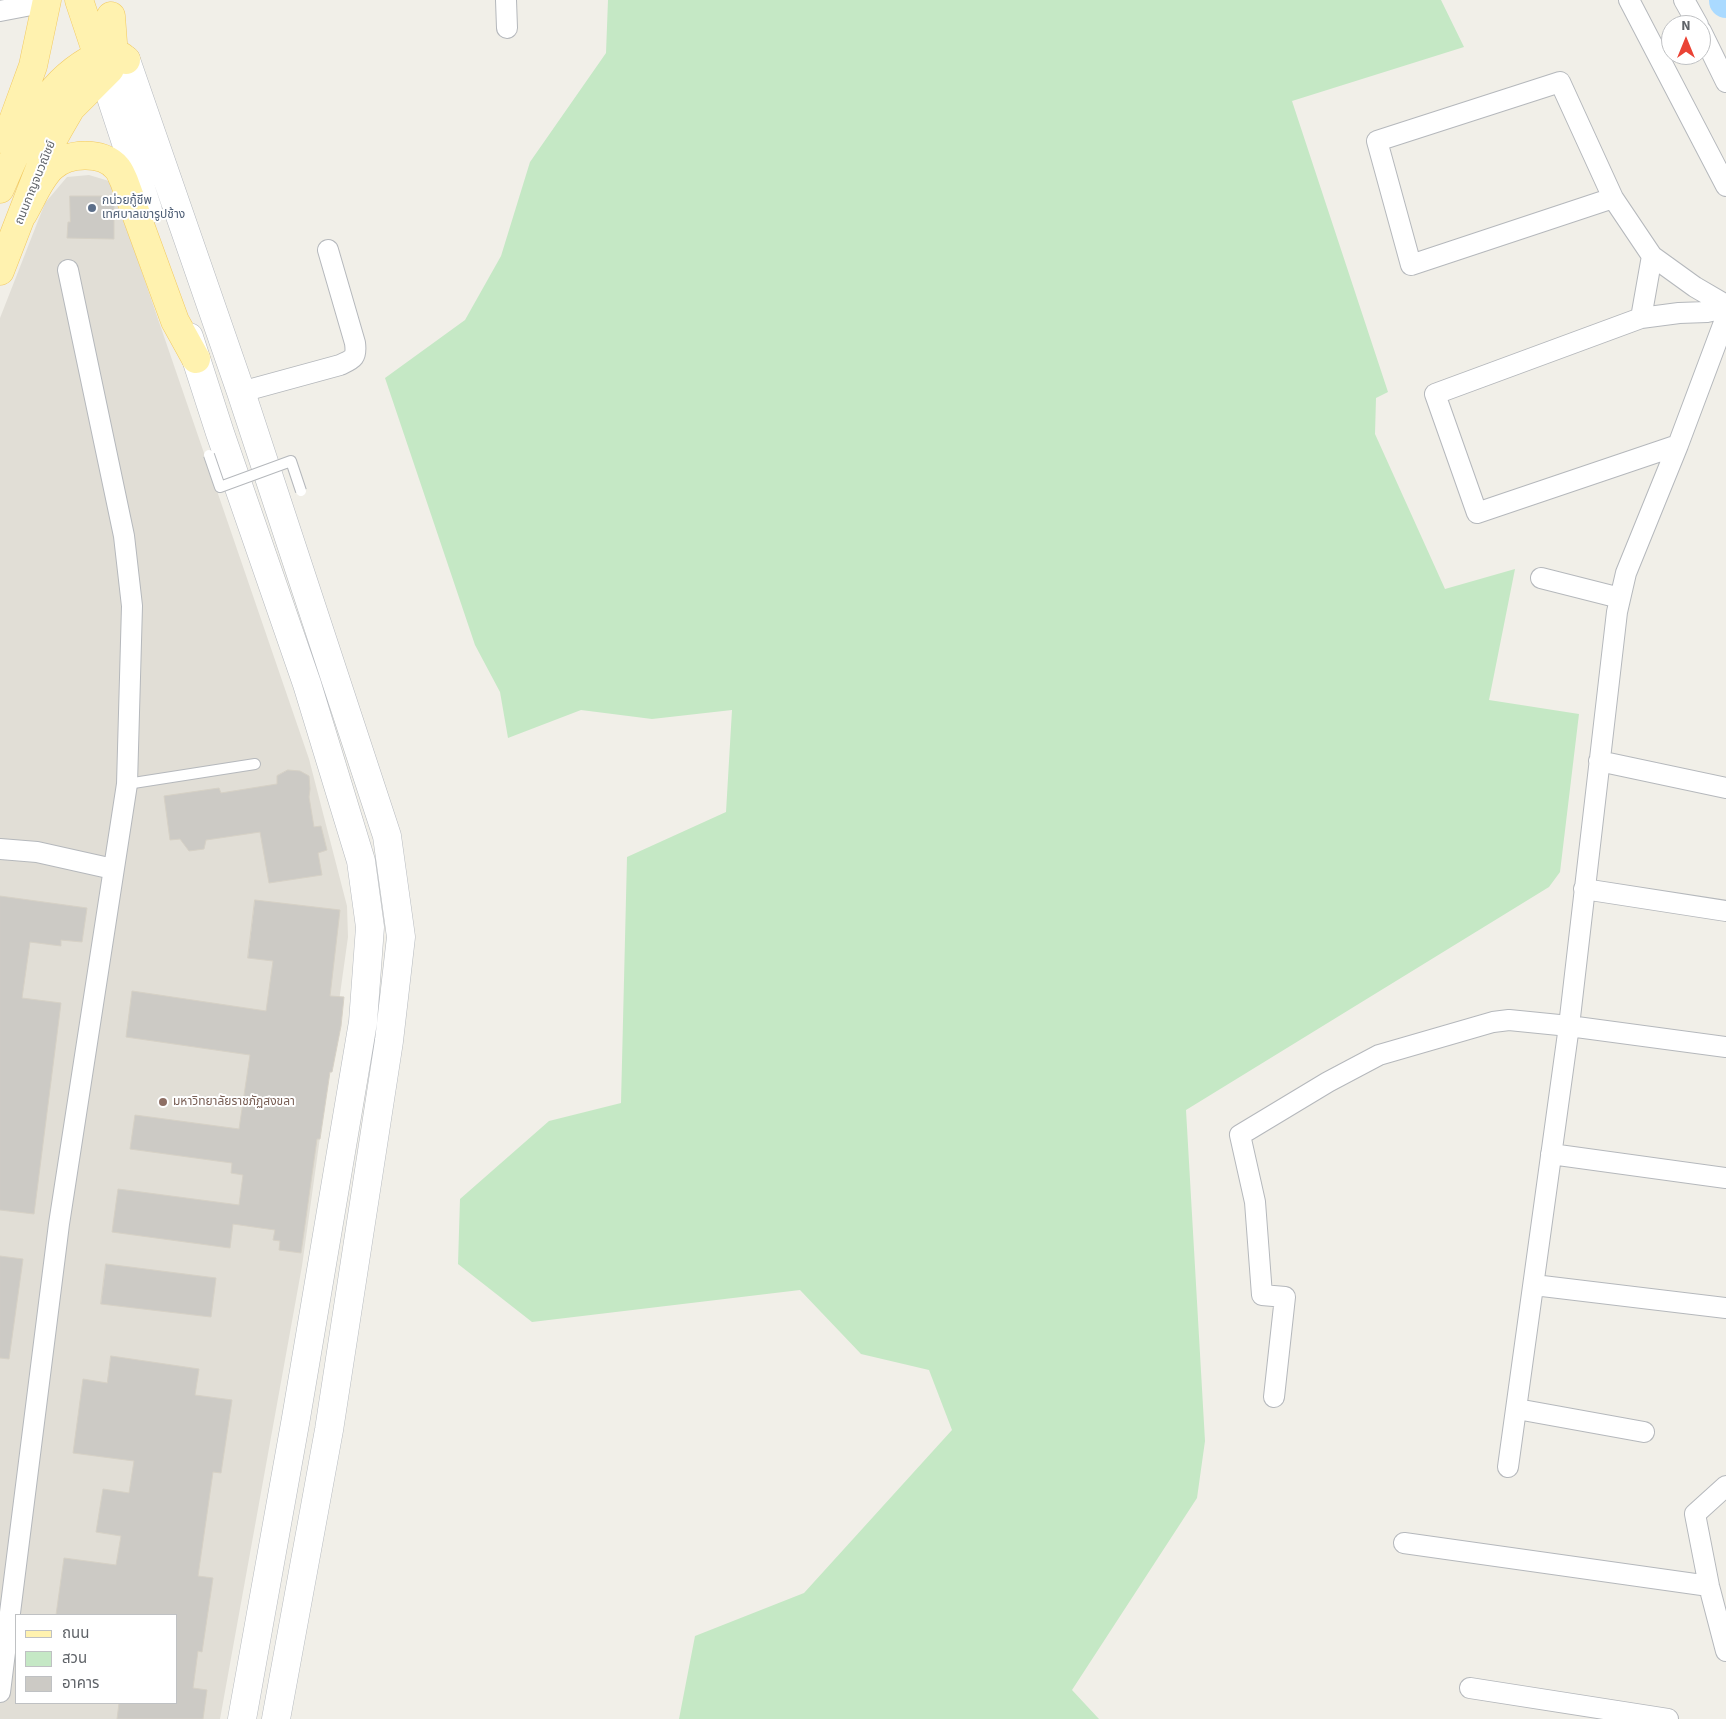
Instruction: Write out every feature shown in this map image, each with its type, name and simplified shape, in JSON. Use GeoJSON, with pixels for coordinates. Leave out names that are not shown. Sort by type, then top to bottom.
{"type":"FeatureCollection","features":[{"type":"Feature","properties":{"kind":"main road"},"geometry":{"type":"LineString","coordinates":[[79,0],[111,61],[241,392],[387,836],[401,937],[390,1042],[330,1420],[276,1719]]}},
{"type":"Feature","properties":{"kind":"main road"},"geometry":{"type":"LineString","coordinates":[[0,158],[33,66],[47,1]]}},
{"type":"Feature","properties":{"kind":"main road"},"geometry":{"type":"LineString","coordinates":[[109,8],[111,61],[196,359],[315,712],[361,861],[370,927],[363,1022],[296,1418],[242,1719]]}},
{"type":"Feature","properties":{"kind":"main road"},"geometry":{"type":"LineString","coordinates":[[0,189],[23,135],[45,99],[64,78],[111,61]]}},
{"type":"Feature","properties":{"kind":"main road","name":"ถนนกาญจนวณิชย์"},"geometry":{"type":"LineString","coordinates":[[0,271],[46,152],[70,108],[111,61]]}},
{"type":"Feature","properties":{"kind":"main road"},"geometry":{"type":"LineString","coordinates":[[23,214],[43,179],[52,167],[60,161],[94,155],[116,167],[124,181],[175,321],[196,359]]}},
{"type":"Feature","properties":{"kind":"street"},"geometry":{"type":"LineString","coordinates":[[506,0],[507,28]]}},
{"type":"Feature","properties":{"kind":"street"},"geometry":{"type":"LineString","coordinates":[[1629,0],[1726,186]]}},
{"type":"Feature","properties":{"kind":"street"},"geometry":{"type":"LineString","coordinates":[[1684,0],[1692,15]]}},
{"type":"Feature","properties":{"kind":"street"},"geometry":{"type":"LineString","coordinates":[[0,11],[47,1]]}},
{"type":"Feature","properties":{"kind":"street"},"geometry":{"type":"LineString","coordinates":[[1711,51],[1726,82]]}},
{"type":"Feature","properties":{"kind":"street"},"geometry":{"type":"LineString","coordinates":[[1613,198],[1411,265],[1377,141],[1560,82],[1613,198],[1652,256],[1695,287],[1726,306]]}},
{"type":"Feature","properties":{"kind":"street"},"geometry":{"type":"LineString","coordinates":[[241,392],[340,365],[353,359],[356,353],[355,343],[328,250]]}},
{"type":"Feature","properties":{"kind":"street"},"geometry":{"type":"LineString","coordinates":[[1640,318],[1652,256]]}},
{"type":"Feature","properties":{"kind":"street"},"geometry":{"type":"LineString","coordinates":[[0,1692],[59,1224],[127,784],[132,606],[125,546],[68,270]]}},
{"type":"Feature","properties":{"kind":"street"},"geometry":{"type":"LineString","coordinates":[[1678,445],[1478,513],[1435,394],[1640,318],[1679,313],[1707,312],[1726,306]]}},
{"type":"Feature","properties":{"kind":"street"},"geometry":{"type":"LineString","coordinates":[[1508,1467],[1569,1026],[1599,761],[1620,598],[1626,573],[1678,445],[1726,317]]}},
{"type":"Feature","properties":{"kind":"street"},"geometry":{"type":"LineString","coordinates":[[1541,578],[1620,598]]}},
{"type":"Feature","properties":{"kind":"street"},"geometry":{"type":"LineString","coordinates":[[1599,761],[1726,788]]}},
{"type":"Feature","properties":{"kind":"street"},"geometry":{"type":"LineString","coordinates":[[0,849],[37,852],[113,870]]}},
{"type":"Feature","properties":{"kind":"street"},"geometry":{"type":"LineString","coordinates":[[1584,890],[1726,911]]}},
{"type":"Feature","properties":{"kind":"street"},"geometry":{"type":"LineString","coordinates":[[1274,1397],[1285,1297],[1262,1296],[1255,1202],[1240,1135],[1328,1082],[1379,1055],[1493,1022],[1509,1020],[1569,1026],[1726,1047]]}},
{"type":"Feature","properties":{"kind":"street"},"geometry":{"type":"LineString","coordinates":[[1551,1154],[1726,1178]]}},
{"type":"Feature","properties":{"kind":"street"},"geometry":{"type":"LineString","coordinates":[[1534,1286],[1726,1308]]}},
{"type":"Feature","properties":{"kind":"street"},"geometry":{"type":"LineString","coordinates":[[1517,1409],[1644,1432]]}},
{"type":"Feature","properties":{"kind":"street"},"geometry":{"type":"LineString","coordinates":[[1726,1486],[1695,1514],[1709,1586],[1726,1651]]}},
{"type":"Feature","properties":{"kind":"street"},"geometry":{"type":"LineString","coordinates":[[1404,1543],[1709,1586]]}},
{"type":"Feature","properties":{"kind":"street"},"geometry":{"type":"LineString","coordinates":[[1470,1688],[1668,1719]]}},
{"type":"Feature","properties":{"kind":"lane"},"geometry":{"type":"LineString","coordinates":[[209,455],[220,487],[291,461],[301,491]]}},
{"type":"Feature","properties":{"kind":"lane"},"geometry":{"type":"LineString","coordinates":[[127,784],[255,764]]}},
{"type":"Feature","properties":{"kind":"shaded area","name":"มหาวิทยาลัยราชภัฏสงขลา"},"geometry":{"type":"Polygon","coordinates":[[[89,175],[109,181],[309,759],[347,906],[348,937],[302,1266],[220,1719],[0,1719],[0,318],[45,203],[67,177],[89,175]]]}},
{"type":"Feature","properties":{"kind":"green space"},"geometry":{"type":"Polygon","coordinates":[[[608,0],[1441,0],[1464,47],[1292,101],[1388,392],[1376,398],[1375,434],[1445,589],[1515,569],[1489,700],[1579,714],[1560,872],[1549,887],[1186,1110],[1205,1441],[1197,1498],[1072,1690],[1099,1719],[679,1719],[695,1636],[804,1593],[952,1430],[929,1370],[861,1354],[800,1290],[532,1322],[458,1264],[460,1199],[549,1121],[621,1103],[627,857],[726,812],[732,710],[652,719],[581,710],[508,738],[500,692],[475,645],[385,378],[465,320],[501,256],[530,162],[606,53],[608,0]]]}},
{"type":"Feature","properties":{"kind":"building","name":"กน่วยกู้ชีพ เทศบาลเขารูปช้าง"},"geometry":{"type":"Polygon","coordinates":[[[70,196],[113,196],[114,239],[67,238],[68,222],[70,222],[70,196]]]}},
{"type":"Feature","properties":{"kind":"building"},"geometry":{"type":"Polygon","coordinates":[[[288,770],[300,771],[309,776],[309,797],[314,827],[321,826],[327,850],[318,853],[322,875],[269,883],[260,832],[206,840],[204,849],[189,851],[180,839],[170,840],[164,796],[219,788],[221,793],[277,784],[277,776],[288,770]]]}},
{"type":"Feature","properties":{"kind":"building"},"geometry":{"type":"Polygon","coordinates":[[[0,896],[87,908],[82,942],[61,940],[61,946],[30,942],[22,998],[61,1003],[34,1214],[0,1210],[0,896]]]}},
{"type":"Feature","properties":{"kind":"building"},"geometry":{"type":"Polygon","coordinates":[[[255,900],[340,910],[330,996],[344,997],[341,1026],[332,1072],[330,1072],[320,1139],[317,1139],[301,1253],[279,1250],[280,1241],[273,1240],[275,1230],[233,1224],[230,1248],[112,1232],[118,1189],[239,1205],[243,1175],[231,1173],[232,1163],[130,1149],[135,1115],[239,1129],[250,1055],[126,1037],[132,991],[266,1011],[273,961],[248,958],[255,900]]]}},
{"type":"Feature","properties":{"kind":"building"},"geometry":{"type":"Polygon","coordinates":[[[0,1256],[23,1259],[9,1359],[0,1358],[0,1256]]]}},
{"type":"Feature","properties":{"kind":"building"},"geometry":{"type":"Polygon","coordinates":[[[106,1264],[216,1278],[211,1317],[101,1304],[106,1264]]]}},
{"type":"Feature","properties":{"kind":"building"},"geometry":{"type":"Polygon","coordinates":[[[111,1356],[199,1369],[195,1395],[232,1400],[221,1473],[213,1472],[198,1576],[213,1578],[202,1652],[198,1651],[193,1688],[207,1690],[203,1719],[117,1719],[119,1704],[178,1704],[178,1614],[56,1614],[64,1558],[116,1565],[121,1536],[96,1532],[103,1489],[129,1493],[134,1461],[73,1453],[83,1379],[107,1383],[111,1356]]]}},
{"type":"Feature","properties":{"kind":"place","name":"กน่วยกู้ชีพ เทศบาลเขารูปช้าง"},"geometry":{"type":"Point","coordinates":[92,208]}},
{"type":"Feature","properties":{"kind":"place","name":"มหาวิทยาลัยราชภัฏสงขลา"},"geometry":{"type":"Point","coordinates":[163,1102]}}]}
